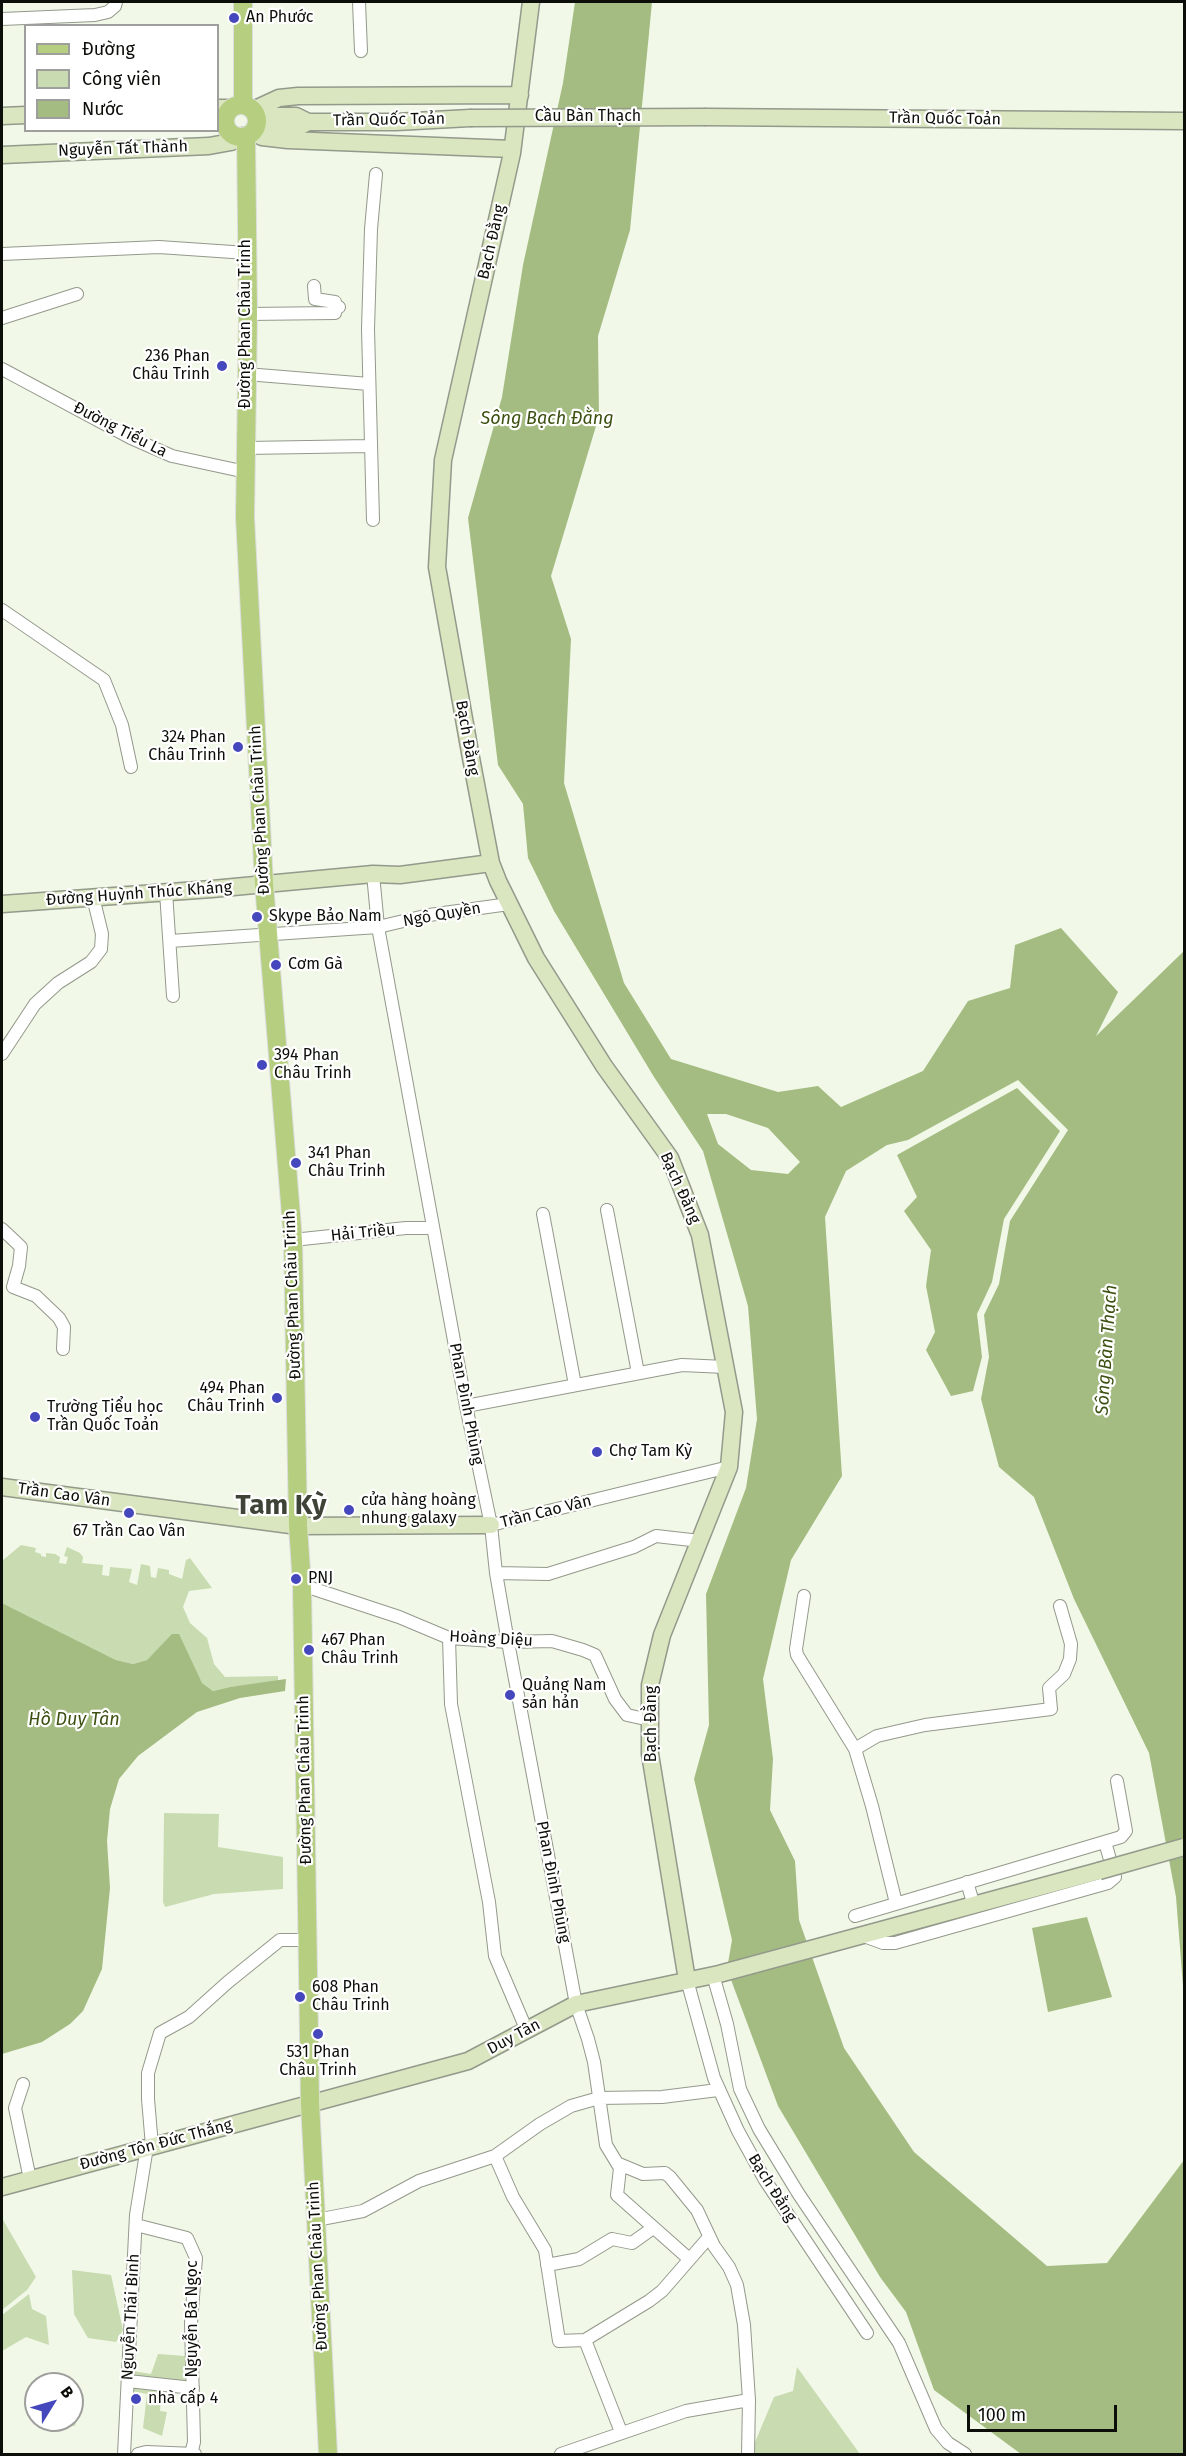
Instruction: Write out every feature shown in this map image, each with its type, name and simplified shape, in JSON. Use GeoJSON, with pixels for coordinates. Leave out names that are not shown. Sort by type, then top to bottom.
{"type":"FeatureCollection","features":[{"type":"Feature","properties":{"kind":"main road","name":"Đường Phan Châu Trinh"},"geometry":{"type":"LineString","coordinates":[[243,2],[248,314],[245,517],[267,935],[293,1240],[298,1526],[302,1585],[310,2103],[328,2454]]}},
{"type":"Feature","properties":{"kind":"street"},"geometry":{"type":"LineString","coordinates":[[2,19],[95,15],[108,12],[116,2]]}},
{"type":"Feature","properties":{"kind":"street"},"geometry":{"type":"LineString","coordinates":[[359,2],[361,51]]}},
{"type":"Feature","properties":{"kind":"street","name":"Bạch Đằng"},"geometry":{"type":"LineString","coordinates":[[531,2],[512,149],[443,460],[437,567],[491,863],[536,958],[604,1066],[670,1158],[700,1235],[734,1412],[729,1467],[662,1635],[650,1685],[650,1754],[687,1980],[718,2090],[765,2180],[867,2332]]}},
{"type":"Feature","properties":{"kind":"street"},"geometry":{"type":"LineString","coordinates":[[512,149],[288,140],[262,137],[244,120],[279,98],[298,96],[520,95]]}},
{"type":"Feature","properties":{"kind":"street"},"geometry":{"type":"LineString","coordinates":[[2,116],[24,115]]}},
{"type":"Feature","properties":{"kind":"street","name":"Trần Quốc Toản"},"geometry":{"type":"LineString","coordinates":[[706,117],[1185,121]]}},
{"type":"Feature","properties":{"kind":"street","name":"Cầu Bàn Thạch"},"geometry":{"type":"LineString","coordinates":[[470,118],[706,117]]}},
{"type":"Feature","properties":{"kind":"street","name":"Trần Quốc Toản"},"geometry":{"type":"LineString","coordinates":[[244,120],[296,128],[308,122],[470,118]]}},
{"type":"Feature","properties":{"kind":"street","name":"Nguyễn Tất Thành"},"geometry":{"type":"LineString","coordinates":[[2,155],[209,146],[231,142],[244,120]]}},
{"type":"Feature","properties":{"kind":"street"},"geometry":{"type":"LineString","coordinates":[[372,520],[368,329],[371,229],[376,174]]}},
{"type":"Feature","properties":{"kind":"street"},"geometry":{"type":"LineString","coordinates":[[2,254],[159,247],[247,253]]}},
{"type":"Feature","properties":{"kind":"street"},"geometry":{"type":"LineString","coordinates":[[248,314],[335,313],[339,307],[335,302],[315,299],[314,286]]}},
{"type":"Feature","properties":{"kind":"street"},"geometry":{"type":"LineString","coordinates":[[2,318],[77,294]]}},
{"type":"Feature","properties":{"kind":"street","name":"Đường Tiểu La"},"geometry":{"type":"LineString","coordinates":[[2,369],[131,438],[171,456],[203,465],[246,472]]}},
{"type":"Feature","properties":{"kind":"street"},"geometry":{"type":"LineString","coordinates":[[246,374],[369,384]]}},
{"type":"Feature","properties":{"kind":"street"},"geometry":{"type":"LineString","coordinates":[[246,448],[370,446]]}},
{"type":"Feature","properties":{"kind":"street"},"geometry":{"type":"LineString","coordinates":[[2,610],[104,680],[122,725],[131,766]]}},
{"type":"Feature","properties":{"kind":"street","name":"Đường Huỳnh Thúc Kháng"},"geometry":{"type":"LineString","coordinates":[[2,904],[374,874],[400,875],[491,863]]}},
{"type":"Feature","properties":{"kind":"street","name":"Phan Đình Phùng"},"geometry":{"type":"LineString","coordinates":[[374,874],[378,927],[466,1406],[491,1526],[496,1573],[508,1642],[576,2004],[588,2039],[600,2098],[606,2145],[619,2164]]}},
{"type":"Feature","properties":{"kind":"street"},"geometry":{"type":"LineString","coordinates":[[166,892],[173,996]]}},
{"type":"Feature","properties":{"kind":"street"},"geometry":{"type":"LineString","coordinates":[[2,1054],[36,1004],[58,983],[91,962],[101,949],[102,934],[93,897]]}},
{"type":"Feature","properties":{"kind":"street","name":"Ngô Quyền"},"geometry":{"type":"LineString","coordinates":[[170,941],[378,927],[429,915],[509,904]]}},
{"type":"Feature","properties":{"kind":"street"},"geometry":{"type":"LineString","coordinates":[[607,1210],[638,1373]]}},
{"type":"Feature","properties":{"kind":"street"},"geometry":{"type":"LineString","coordinates":[[543,1214],[575,1385]]}},
{"type":"Feature","properties":{"kind":"street"},"geometry":{"type":"LineString","coordinates":[[2,1228],[21,1247],[13,1287],[36,1296],[59,1318],[64,1327],[63,1349]]}},
{"type":"Feature","properties":{"kind":"street","name":"Hải Triều"},"geometry":{"type":"LineString","coordinates":[[293,1240],[406,1228],[433,1228]]}},
{"type":"Feature","properties":{"kind":"street"},"geometry":{"type":"LineString","coordinates":[[466,1406],[682,1365],[725,1367]]}},
{"type":"Feature","properties":{"kind":"street","name":"Trần Cao Vân"},"geometry":{"type":"LineString","coordinates":[[2,1487],[298,1526],[491,1526],[729,1467]]}},
{"type":"Feature","properties":{"kind":"street"},"geometry":{"type":"LineString","coordinates":[[496,1573],[548,1574],[634,1547],[656,1536],[700,1541]]}},
{"type":"Feature","properties":{"kind":"street","name":"Hoàng Diệu"},"geometry":{"type":"LineString","coordinates":[[302,1585],[399,1617],[449,1638],[508,1642],[552,1641],[595,1654],[620,1707],[627,1715],[650,1720]]}},
{"type":"Feature","properties":{"kind":"street"},"geometry":{"type":"LineString","coordinates":[[804,1596],[797,1655],[855,1749],[896,1903]]}},
{"type":"Feature","properties":{"kind":"street"},"geometry":{"type":"LineString","coordinates":[[855,1749],[877,1736],[925,1725],[1051,1709],[1049,1688],[1064,1674],[1070,1659],[1071,1644],[1060,1606]]}},
{"type":"Feature","properties":{"kind":"street"},"geometry":{"type":"LineString","coordinates":[[449,1638],[451,1704],[489,1902],[495,1956],[527,2031]]}},
{"type":"Feature","properties":{"kind":"street"},"geometry":{"type":"LineString","coordinates":[[855,1916],[1121,1837],[1126,1831],[1117,1781]]}},
{"type":"Feature","properties":{"kind":"street"},"geometry":{"type":"LineString","coordinates":[[864,1936],[883,1943],[895,1943],[1108,1883],[1115,1877],[1105,1842]]}},
{"type":"Feature","properties":{"kind":"street","name":"Duy Tân"},"geometry":{"type":"LineString","coordinates":[[310,2103],[468,2061],[576,2004],[716,1975],[838,1944],[1185,1847]]}},
{"type":"Feature","properties":{"kind":"street"},"geometry":{"type":"LineString","coordinates":[[967,1882],[974,1906]]}},
{"type":"Feature","properties":{"kind":"street","name":"Nguyễn Thái Bình"},"geometry":{"type":"LineString","coordinates":[[124,2454],[136,2220],[149,2147],[148,2073],[160,2033],[189,2017],[280,1940],[308,1940]]}},
{"type":"Feature","properties":{"kind":"street"},"geometry":{"type":"LineString","coordinates":[[716,1975],[740,2089],[759,2129],[804,2202],[898,2343],[936,2428],[948,2443],[964,2454]]}},
{"type":"Feature","properties":{"kind":"street"},"geometry":{"type":"LineString","coordinates":[[23,2084],[15,2108],[30,2179]]}},
{"type":"Feature","properties":{"kind":"street"},"geometry":{"type":"LineString","coordinates":[[316,2220],[363,2211],[419,2181],[495,2156],[564,2110],[600,2098],[662,2097],[718,2090]]}},
{"type":"Feature","properties":{"kind":"street","name":"Đường Tôn Đức Thắng"},"geometry":{"type":"LineString","coordinates":[[2,2187],[310,2103]]}},
{"type":"Feature","properties":{"kind":"street"},"geometry":{"type":"LineString","coordinates":[[495,2156],[513,2197],[545,2250],[559,2341],[585,2340],[649,2301],[673,2280],[688,2258],[709,2236]]}},
{"type":"Feature","properties":{"kind":"street"},"geometry":{"type":"LineString","coordinates":[[688,2258],[617,2195],[619,2164],[643,2174],[665,2173],[669,2176],[697,2210],[709,2236],[729,2266],[737,2284],[744,2325],[749,2400],[748,2454]]}},
{"type":"Feature","properties":{"kind":"street","name":"Nguyễn Bá Ngọc"},"geometry":{"type":"LineString","coordinates":[[136,2220],[187,2238],[196,2258],[191,2323],[194,2442],[192,2454]]}},
{"type":"Feature","properties":{"kind":"street"},"geometry":{"type":"LineString","coordinates":[[547,2265],[579,2259],[612,2239],[632,2243],[653,2228]]}},
{"type":"Feature","properties":{"kind":"street"},"geometry":{"type":"LineString","coordinates":[[585,2340],[621,2432]]}},
{"type":"Feature","properties":{"kind":"street"},"geometry":{"type":"LineString","coordinates":[[128,2381],[193,2388]]}},
{"type":"Feature","properties":{"kind":"street"},"geometry":{"type":"LineString","coordinates":[[561,2454],[686,2411],[749,2400]]}},
{"type":"Feature","properties":{"kind":"street"},"geometry":{"type":"LineString","coordinates":[[138,2454],[146,2452],[192,2454]]}},
{"type":"Feature","properties":{"kind":"green space"},"geometry":{"type":"Polygon","coordinates":[[[21,1545],[36,1548],[35,1552],[41,1556],[46,1557],[46,1553],[55,1554],[60,1557],[59,1563],[66,1564],[68,1557],[64,1556],[67,1547],[80,1553],[83,1557],[82,1563],[103,1565],[102,1575],[109,1576],[110,1567],[132,1569],[129,1582],[137,1585],[141,1564],[150,1566],[151,1577],[156,1578],[158,1568],[169,1570],[169,1574],[182,1579],[186,1560],[190,1558],[212,1588],[189,1591],[183,1607],[190,1623],[207,1638],[214,1664],[225,1677],[278,1676],[278,1682],[213,1691],[202,1683],[173,1634],[147,1660],[133,1664],[116,1660],[2,1603],[2,1561],[21,1545]]]}},
{"type":"Feature","properties":{"kind":"green space"},"geometry":{"type":"Polygon","coordinates":[[[164,1813],[219,1814],[218,1847],[283,1857],[283,1889],[214,1894],[165,1907],[163,1902],[164,1813]]]}},
{"type":"Feature","properties":{"kind":"green space"},"geometry":{"type":"Polygon","coordinates":[[[2,2218],[36,2277],[27,2290],[2,2310],[2,2218]]]}},
{"type":"Feature","properties":{"kind":"green space"},"geometry":{"type":"Polygon","coordinates":[[[72,2270],[111,2275],[123,2330],[116,2342],[88,2338],[74,2314],[72,2270]]]}},
{"type":"Feature","properties":{"kind":"green space"},"geometry":{"type":"Polygon","coordinates":[[[29,2294],[32,2309],[46,2316],[49,2345],[26,2337],[2,2351],[2,2315],[29,2294]]]}},
{"type":"Feature","properties":{"kind":"green space"},"geometry":{"type":"Polygon","coordinates":[[[158,2354],[185,2356],[186,2390],[162,2385],[160,2411],[167,2412],[162,2436],[143,2428],[147,2394],[127,2390],[133,2371],[151,2374],[158,2354]]]}},
{"type":"Feature","properties":{"kind":"green space"},"geometry":{"type":"Polygon","coordinates":[[[797,2367],[860,2454],[750,2454],[774,2397],[793,2391],[797,2367]]]}},
{"type":"Feature","properties":{"kind":"water"},"geometry":{"type":"Polygon","coordinates":[[[575,2],[652,2],[630,230],[598,336],[599,416],[551,576],[571,639],[564,783],[624,983],[671,1059],[778,1092],[818,1086],[841,1107],[923,1071],[968,1001],[1010,988],[1015,945],[1061,928],[1118,992],[1096,1036],[1184,951],[1184,1999],[1176,1897],[1149,1753],[1074,1599],[1034,1497],[999,1467],[981,1399],[989,1357],[984,1315],[999,1284],[1010,1221],[1068,1130],[1018,1080],[908,1140],[887,1145],[846,1171],[825,1217],[842,1476],[791,1560],[763,1679],[773,1759],[770,1810],[795,1861],[799,1920],[844,2048],[914,2152],[1047,2266],[1107,2263],[1184,2160],[1184,2454],[1021,2454],[934,2390],[906,2312],[880,2277],[778,2106],[727,1969],[732,1940],[694,1779],[709,1725],[706,1594],[746,1488],[757,1419],[748,1306],[703,1151],[654,1077],[554,911],[528,858],[523,804],[498,765],[468,518],[502,397],[523,265],[563,83],[575,2]],[[707,1114],[718,1144],[751,1170],[788,1174],[800,1162],[768,1128],[726,1114],[707,1114]]]}},
{"type":"Feature","properties":{"kind":"water"},"geometry":{"type":"Polygon","coordinates":[[[1017,1088],[1060,1131],[1004,1219],[992,1282],[977,1314],[982,1357],[973,1391],[951,1396],[926,1350],[935,1332],[926,1286],[931,1250],[904,1211],[917,1197],[897,1155],[1017,1088]]]}},
{"type":"Feature","properties":{"kind":"water","name":"Hồ Duy Tân"},"geometry":{"type":"Polygon","coordinates":[[[2,1603],[116,1660],[133,1664],[147,1660],[172,1634],[179,1634],[202,1683],[213,1691],[286,1679],[285,1691],[240,1698],[197,1712],[138,1756],[119,1779],[110,1809],[107,1841],[110,1888],[102,1969],[83,2011],[70,2024],[42,2042],[2,2054],[2,1603]]]}},
{"type":"Feature","properties":{"kind":"water"},"geometry":{"type":"Polygon","coordinates":[[[1087,1917],[1112,1997],[1048,2012],[1032,1928],[1087,1917]]]}},
{"type":"Feature","properties":{"kind":"place","name":"An Phước"},"geometry":{"type":"Point","coordinates":[234,18]}},
{"type":"Feature","properties":{"kind":"place","name":"236 Phan Châu Trinh"},"geometry":{"type":"Point","coordinates":[222,366]}},
{"type":"Feature","properties":{"kind":"place","name":"324 Phan Châu Trinh"},"geometry":{"type":"Point","coordinates":[238,747]}},
{"type":"Feature","properties":{"kind":"place","name":"Skype Bảo Nam"},"geometry":{"type":"Point","coordinates":[257,917]}},
{"type":"Feature","properties":{"kind":"place","name":"Cơm Gà"},"geometry":{"type":"Point","coordinates":[276,965]}},
{"type":"Feature","properties":{"kind":"place","name":"394 Phan Châu Trinh"},"geometry":{"type":"Point","coordinates":[262,1065]}},
{"type":"Feature","properties":{"kind":"place","name":"341 Phan Châu Trinh"},"geometry":{"type":"Point","coordinates":[296,1163]}},
{"type":"Feature","properties":{"kind":"place","name":"494 Phan Châu Trinh"},"geometry":{"type":"Point","coordinates":[277,1398]}},
{"type":"Feature","properties":{"kind":"place","name":"Trường Tiểu học Trần Quốc Toản"},"geometry":{"type":"Point","coordinates":[35,1417]}},
{"type":"Feature","properties":{"kind":"place","name":"Chợ Tam Kỳ"},"geometry":{"type":"Point","coordinates":[597,1452]}},
{"type":"Feature","properties":{"kind":"place","name":"cửa hàng hoàng nhung galaxy"},"geometry":{"type":"Point","coordinates":[349,1510]}},
{"type":"Feature","properties":{"kind":"place","name":"67 Trần Cao Vân"},"geometry":{"type":"Point","coordinates":[129,1513]}},
{"type":"Feature","properties":{"kind":"place","name":"PNJ"},"geometry":{"type":"Point","coordinates":[296,1579]}},
{"type":"Feature","properties":{"kind":"place","name":"467 Phan Châu Trinh"},"geometry":{"type":"Point","coordinates":[309,1650]}},
{"type":"Feature","properties":{"kind":"place","name":"Quảng Nam sản hản"},"geometry":{"type":"Point","coordinates":[510,1695]}},
{"type":"Feature","properties":{"kind":"place","name":"608 Phan Châu Trinh"},"geometry":{"type":"Point","coordinates":[300,1997]}},
{"type":"Feature","properties":{"kind":"place","name":"531 Phan Châu Trinh"},"geometry":{"type":"Point","coordinates":[318,2034]}},
{"type":"Feature","properties":{"kind":"place","name":"nhà cấp 4"},"geometry":{"type":"Point","coordinates":[136,2399]}},
{"type":"Feature","properties":{"kind":"district","name":"Tam Kỳ"},"geometry":{"type":"Point","coordinates":[281,1506]}},
{"type":"Feature","properties":{"kind":"water label","name":"Sông Bạch Đằng"},"geometry":{"type":"Point","coordinates":[547,419]}},
{"type":"Feature","properties":{"kind":"water label","name":"Sông Bàn Thạch"},"geometry":{"type":"Point","coordinates":[1107,1350]}}]}
